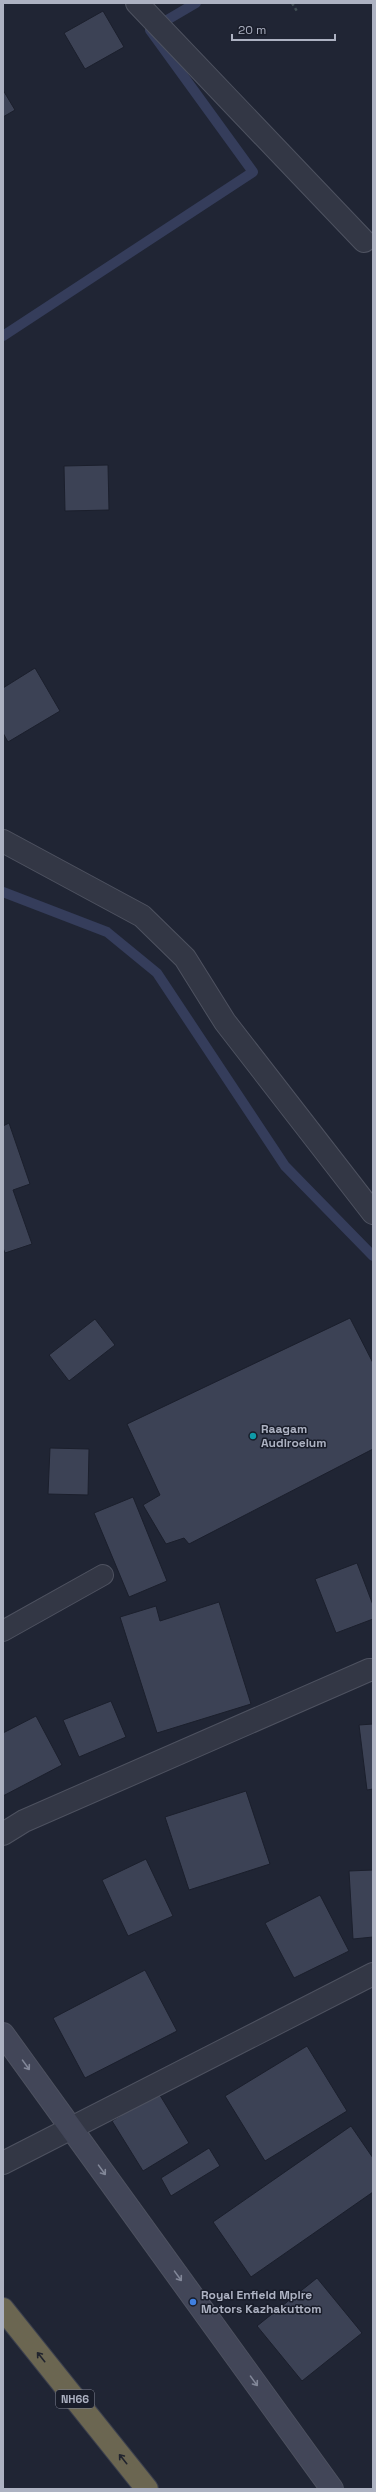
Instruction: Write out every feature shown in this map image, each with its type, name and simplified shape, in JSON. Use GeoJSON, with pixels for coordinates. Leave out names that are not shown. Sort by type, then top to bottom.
{"type":"FeatureCollection","features":[{"type":"Feature","properties":{"kind":"highway","name":"NH66"},"geometry":{"type":"LineString","coordinates":[[3,2309],[147,2489]]}},
{"type":"Feature","properties":{"kind":"street"},"geometry":{"type":"LineString","coordinates":[[137,3],[364,241]]}},
{"type":"Feature","properties":{"kind":"street"},"geometry":{"type":"LineString","coordinates":[[3,841],[142,916],[185,958],[225,1022],[373,1213]]}},
{"type":"Feature","properties":{"kind":"street"},"geometry":{"type":"LineString","coordinates":[[3,1834],[31,1818],[362,1673],[373,1670]]}},
{"type":"Feature","properties":{"kind":"street"},"geometry":{"type":"LineString","coordinates":[[3,2162],[373,1974]]}},
{"type":"Feature","properties":{"kind":"street"},"geometry":{"type":"LineString","coordinates":[[3,2034],[332,2489]]}},
{"type":"Feature","properties":{"kind":"lane"},"geometry":{"type":"LineString","coordinates":[[3,1631],[103,1575]]}},
{"type":"Feature","properties":{"kind":"path"},"geometry":{"type":"LineString","coordinates":[[292,3],[298,13]]}},
{"type":"Feature","properties":{"kind":"building"},"geometry":{"type":"Polygon","coordinates":[[[103,11],[124,47],[85,69],[64,33],[103,11]]]}},
{"type":"Feature","properties":{"kind":"building"},"geometry":{"type":"Polygon","coordinates":[[[3,90],[15,110],[3,117],[3,90]]]}},
{"type":"Feature","properties":{"kind":"building"},"geometry":{"type":"Polygon","coordinates":[[[108,465],[109,510],[65,511],[64,466],[108,465]]]}},
{"type":"Feature","properties":{"kind":"building"},"geometry":{"type":"Polygon","coordinates":[[[35,668],[60,711],[8,742],[3,733],[3,688],[35,668]]]}},
{"type":"Feature","properties":{"kind":"building"},"geometry":{"type":"Polygon","coordinates":[[[9,1123],[30,1184],[13,1190],[32,1244],[5,1253],[3,1248],[3,1126],[9,1123]]]}},
{"type":"Feature","properties":{"kind":"building","name":"Raagam Audiroeium"},"geometry":{"type":"Polygon","coordinates":[[[350,1318],[373,1363],[373,1449],[189,1544],[184,1538],[166,1544],[143,1505],[160,1495],[127,1424],[350,1318]]]}},
{"type":"Feature","properties":{"kind":"building"},"geometry":{"type":"Polygon","coordinates":[[[95,1319],[115,1345],[69,1381],[49,1355],[95,1319]]]}},
{"type":"Feature","properties":{"kind":"building"},"geometry":{"type":"Polygon","coordinates":[[[50,1448],[89,1449],[88,1495],[48,1494],[50,1448]]]}},
{"type":"Feature","properties":{"kind":"building"},"geometry":{"type":"Polygon","coordinates":[[[133,1497],[167,1581],[129,1597],[94,1513],[133,1497]]]}},
{"type":"Feature","properties":{"kind":"building"},"geometry":{"type":"Polygon","coordinates":[[[357,1563],[373,1605],[373,1619],[336,1633],[315,1579],[357,1563]]]}},
{"type":"Feature","properties":{"kind":"building"},"geometry":{"type":"Polygon","coordinates":[[[219,1602],[251,1704],[157,1733],[120,1617],[156,1606],[160,1621],[219,1602]]]}},
{"type":"Feature","properties":{"kind":"building"},"geometry":{"type":"Polygon","coordinates":[[[111,1701],[126,1737],[79,1757],[63,1720],[111,1701]]]}},
{"type":"Feature","properties":{"kind":"building"},"geometry":{"type":"Polygon","coordinates":[[[36,1716],[62,1765],[3,1796],[3,1733],[36,1716]]]}},
{"type":"Feature","properties":{"kind":"building"},"geometry":{"type":"Polygon","coordinates":[[[373,1724],[373,1789],[367,1790],[359,1725],[373,1724]]]}},
{"type":"Feature","properties":{"kind":"building"},"geometry":{"type":"Polygon","coordinates":[[[246,1791],[270,1864],[189,1890],[165,1817],[246,1791]]]}},
{"type":"Feature","properties":{"kind":"building"},"geometry":{"type":"Polygon","coordinates":[[[146,1859],[173,1916],[128,1936],[102,1880],[146,1859]]]}},
{"type":"Feature","properties":{"kind":"building"},"geometry":{"type":"Polygon","coordinates":[[[373,1870],[373,1937],[353,1939],[349,1871],[373,1870]]]}},
{"type":"Feature","properties":{"kind":"building"},"geometry":{"type":"Polygon","coordinates":[[[320,1895],[349,1951],[294,1978],[265,1923],[320,1895]]]}},
{"type":"Feature","properties":{"kind":"building"},"geometry":{"type":"Polygon","coordinates":[[[145,1970],[177,2031],[85,2078],[53,2018],[145,1970]]]}},
{"type":"Feature","properties":{"kind":"building"},"geometry":{"type":"Polygon","coordinates":[[[307,2046],[347,2111],[265,2161],[225,2096],[307,2046]]]}},
{"type":"Feature","properties":{"kind":"building"},"geometry":{"type":"Polygon","coordinates":[[[158,2092],[189,2143],[143,2171],[112,2121],[158,2092]]]}},
{"type":"Feature","properties":{"kind":"building"},"geometry":{"type":"Polygon","coordinates":[[[351,2126],[373,2158],[373,2192],[251,2277],[213,2222],[351,2126]]]}},
{"type":"Feature","properties":{"kind":"building"},"geometry":{"type":"Polygon","coordinates":[[[209,2148],[220,2166],[171,2196],[161,2178],[209,2148]]]}},
{"type":"Feature","properties":{"kind":"building"},"geometry":{"type":"Polygon","coordinates":[[[317,2278],[362,2333],[302,2381],[257,2326],[317,2278]]]}},
{"type":"Feature","properties":{"kind":"waterway"},"geometry":{"type":"LineString","coordinates":[[3,336],[253,172],[150,30],[196,3]]}},
{"type":"Feature","properties":{"kind":"waterway"},"geometry":{"type":"LineString","coordinates":[[3,892],[107,932],[157,973],[285,1166],[373,1256]]}},
{"type":"Feature","properties":{"kind":"place","name":"Raagam Audiroeium"},"geometry":{"type":"Point","coordinates":[253,1436]}},
{"type":"Feature","properties":{"kind":"place","name":"Royal Enfield Mpire Motors Kazhakuttom"},"geometry":{"type":"Point","coordinates":[193,2302]}}]}
